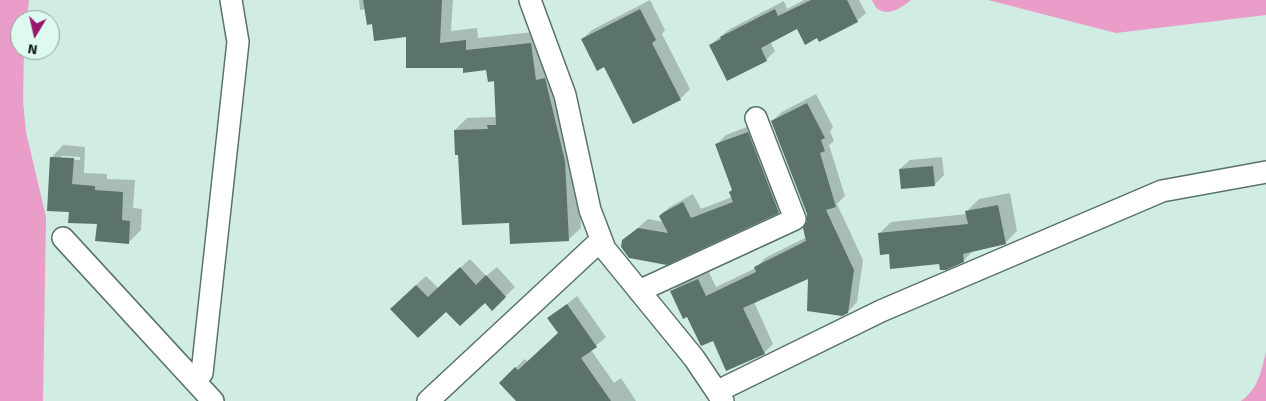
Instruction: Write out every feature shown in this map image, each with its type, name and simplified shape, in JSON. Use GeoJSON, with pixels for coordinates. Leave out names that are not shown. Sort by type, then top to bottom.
{"type":"FeatureCollection","features":[{"type":"Feature","properties":{"kind":"street"},"geometry":{"type":"LineString","coordinates":[[194,380],[202,373],[238,42],[231,0]]}},
{"type":"Feature","properties":{"kind":"street"},"geometry":{"type":"LineString","coordinates":[[538,3],[565,95],[590,210],[601,240],[617,266],[689,351],[721,396],[881,311],[1162,191],[1266,172]]}},
{"type":"Feature","properties":{"kind":"street"},"geometry":{"type":"LineString","coordinates":[[639,291],[795,219],[756,118]]}},
{"type":"Feature","properties":{"kind":"street"},"geometry":{"type":"LineString","coordinates":[[63,238],[213,401]]}},
{"type":"Feature","properties":{"kind":"street"},"geometry":{"type":"LineString","coordinates":[[428,401],[601,240]]}},
{"type":"Feature","properties":{"kind":"shaded area"},"geometry":{"type":"Polygon","coordinates":[[[0,0],[29,0],[28,10],[10,10],[10,60],[24,60],[23,101],[26,132],[46,217],[43,401],[0,401],[0,0]]]}},
{"type":"Feature","properties":{"kind":"shaded area"},"geometry":{"type":"Polygon","coordinates":[[[872,0],[911,0],[895,10],[885,12],[875,6],[872,0]]]}},
{"type":"Feature","properties":{"kind":"shaded area"},"geometry":{"type":"Polygon","coordinates":[[[988,0],[1266,0],[1266,15],[1116,33],[988,0]]]}},
{"type":"Feature","properties":{"kind":"shaded area"},"geometry":{"type":"Polygon","coordinates":[[[1266,352],[1266,401],[1241,401],[1255,385],[1266,352]]]}},
{"type":"Feature","properties":{"kind":"building"},"geometry":{"type":"Polygon","coordinates":[[[363,0],[442,0],[440,43],[466,40],[466,50],[531,43],[536,80],[545,78],[565,161],[569,241],[510,244],[509,223],[462,225],[458,155],[455,155],[454,130],[488,129],[487,125],[496,125],[494,81],[488,82],[486,70],[463,73],[463,68],[406,68],[406,37],[374,41],[372,24],[367,25],[363,0]]]}},
{"type":"Feature","properties":{"kind":"building"},"geometry":{"type":"Polygon","coordinates":[[[811,0],[847,0],[858,22],[819,42],[817,38],[805,45],[797,29],[761,48],[767,61],[727,81],[709,45],[721,39],[720,37],[775,9],[778,16],[811,0]]]}},
{"type":"Feature","properties":{"kind":"building"},"geometry":{"type":"Polygon","coordinates":[[[640,9],[656,40],[652,43],[681,100],[633,124],[604,67],[597,71],[581,39],[640,9]]]}},
{"type":"Feature","properties":{"kind":"building"},"geometry":{"type":"Polygon","coordinates":[[[807,103],[825,138],[821,140],[825,151],[820,153],[836,207],[826,210],[854,270],[848,313],[842,316],[807,311],[808,279],[743,308],[765,354],[726,371],[713,341],[701,346],[687,317],[683,319],[670,291],[698,279],[706,296],[756,272],[754,267],[806,241],[803,228],[807,221],[807,214],[771,121],[807,103]]]}},
{"type":"Feature","properties":{"kind":"building"},"geometry":{"type":"Polygon","coordinates":[[[748,132],[779,213],[667,265],[629,258],[621,247],[622,240],[638,228],[668,233],[659,216],[664,212],[683,202],[691,218],[733,202],[729,192],[732,190],[715,144],[748,132]]]}},
{"type":"Feature","properties":{"kind":"building"},"geometry":{"type":"Polygon","coordinates":[[[50,157],[74,158],[72,184],[95,186],[95,190],[123,192],[122,220],[130,221],[129,244],[95,241],[97,224],[68,223],[69,212],[47,211],[50,157]]]}},
{"type":"Feature","properties":{"kind":"building"},"geometry":{"type":"Polygon","coordinates":[[[933,166],[935,186],[901,189],[899,169],[933,166]]]}},
{"type":"Feature","properties":{"kind":"building"},"geometry":{"type":"Polygon","coordinates":[[[998,205],[1006,244],[963,254],[964,262],[946,270],[940,270],[939,264],[890,269],[889,254],[880,255],[878,233],[968,224],[965,211],[998,205]]]}},
{"type":"Feature","properties":{"kind":"building"},"geometry":{"type":"Polygon","coordinates":[[[460,267],[476,285],[486,275],[506,297],[492,311],[485,303],[460,326],[446,312],[418,338],[390,309],[416,285],[428,297],[460,267]]]}},
{"type":"Feature","properties":{"kind":"building"},"geometry":{"type":"Polygon","coordinates":[[[567,304],[597,347],[581,358],[611,401],[516,401],[499,383],[515,367],[518,370],[558,333],[547,318],[567,304]]]}}]}
